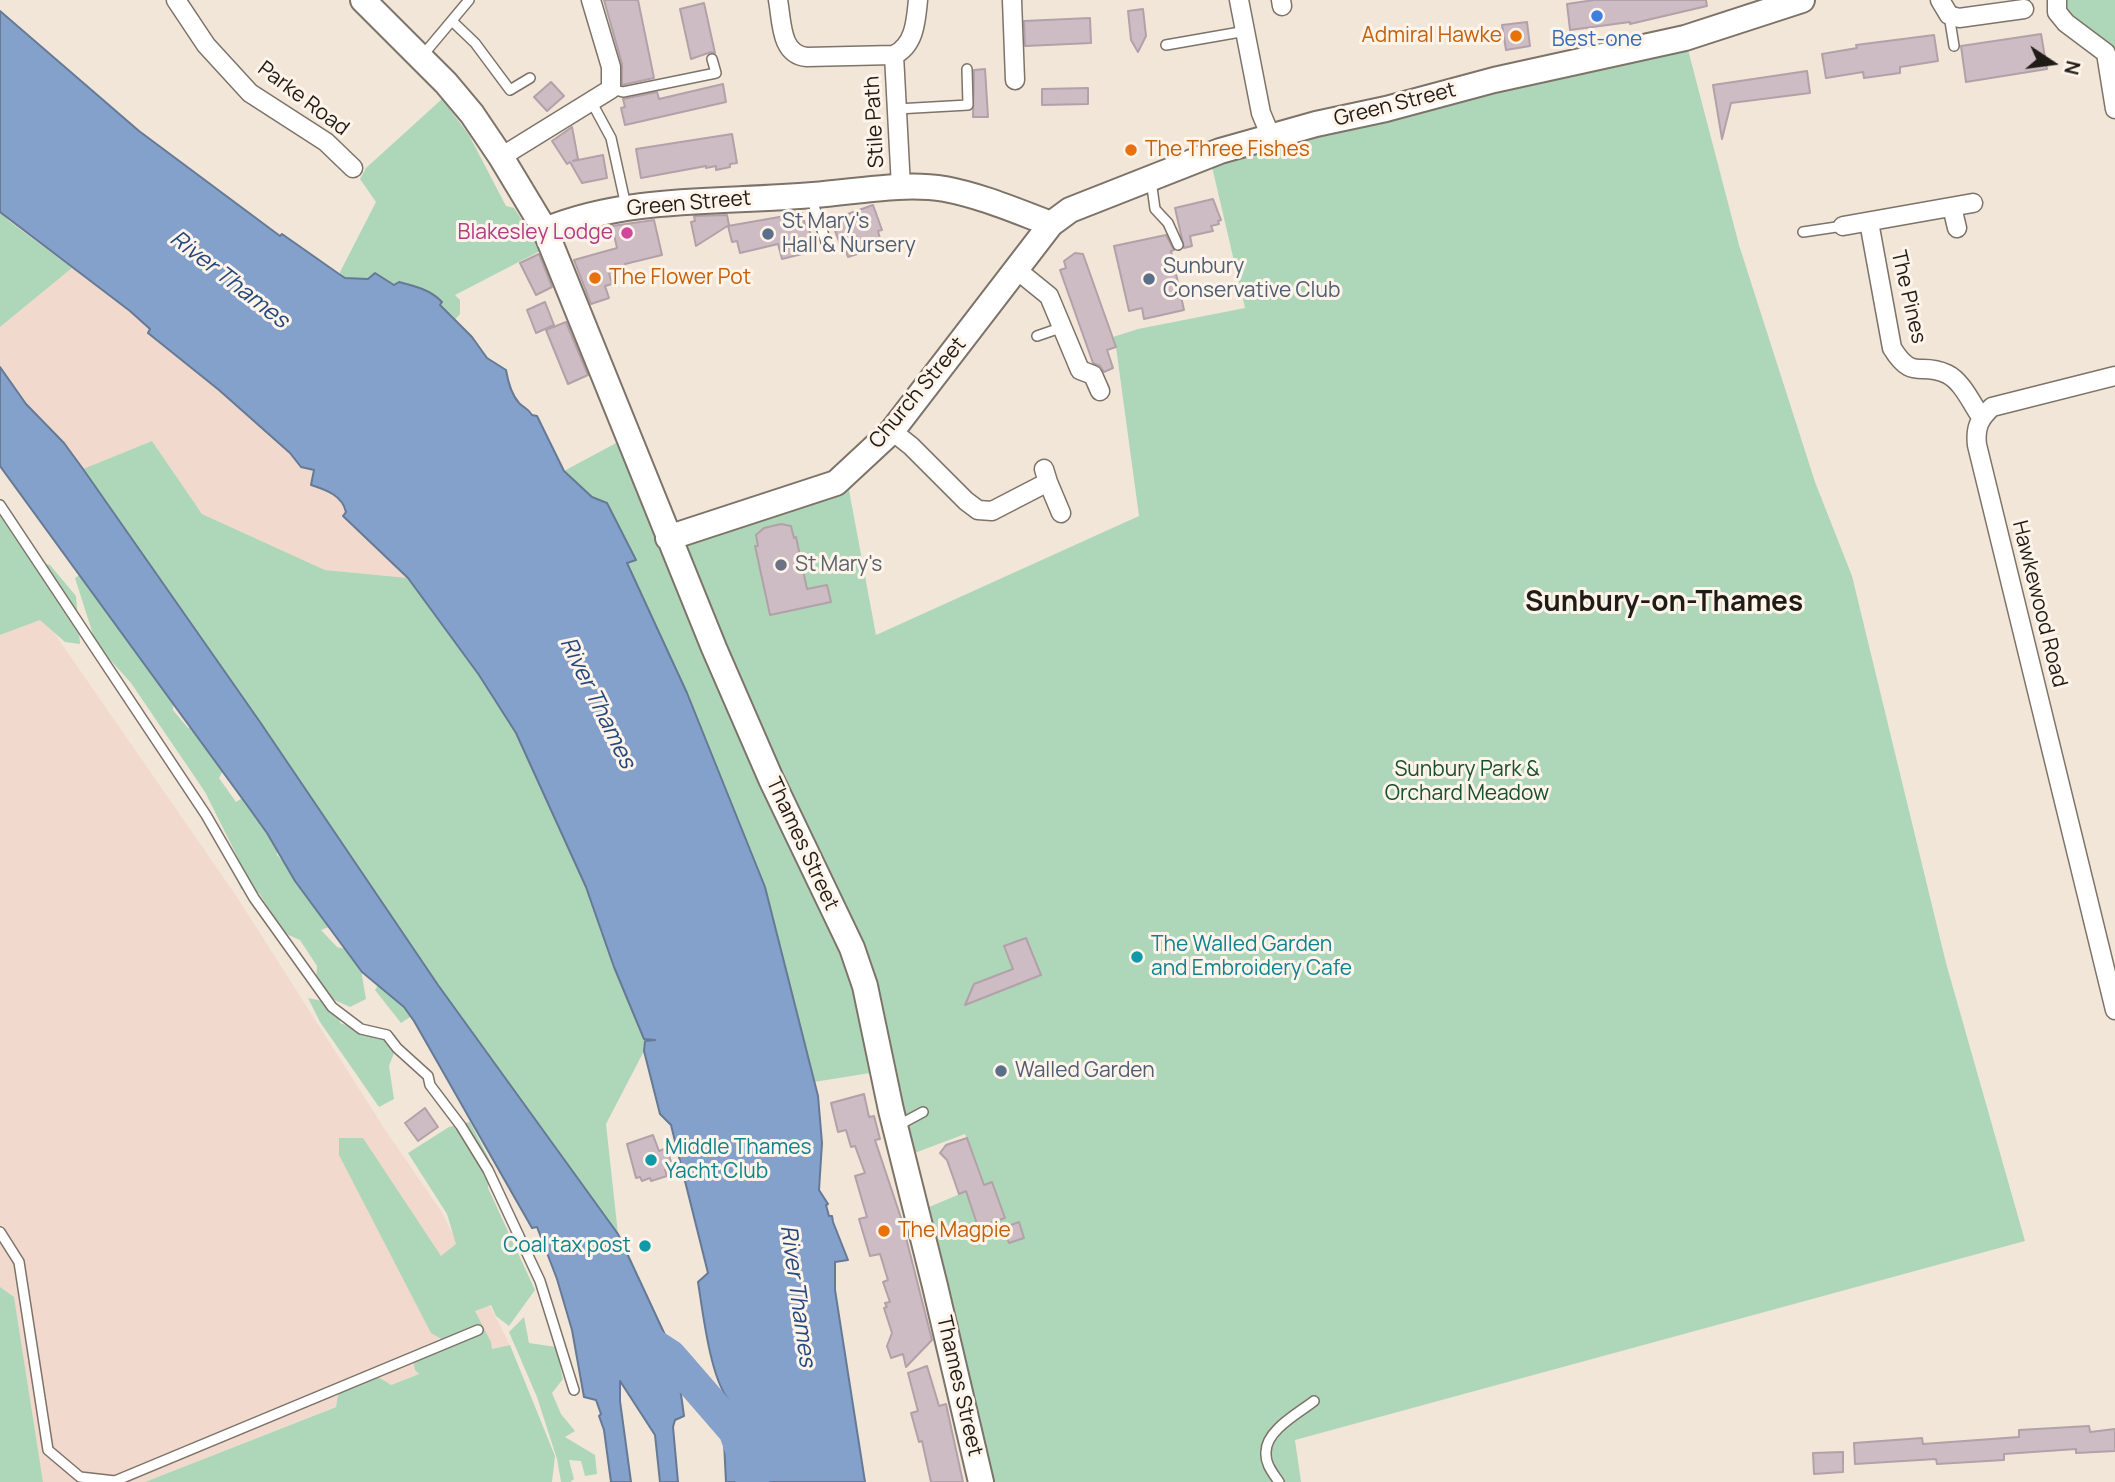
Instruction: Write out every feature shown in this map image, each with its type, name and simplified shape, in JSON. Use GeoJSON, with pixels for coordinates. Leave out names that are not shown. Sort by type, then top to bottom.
{"type":"FeatureCollection","features":[{"type":"Feature","properties":{"kind":"street","name":"Parke Road"},"geometry":{"type":"LineString","coordinates":[[176,0],[206,45],[250,93],[326,142],[353,168]]}},
{"type":"Feature","properties":{"kind":"street","name":"Thames Street"},"geometry":{"type":"LineString","coordinates":[[363,0],[446,83],[472,114],[545,230],[668,538],[771,779],[852,948],[865,986],[895,1127],[981,1482]]}},
{"type":"Feature","properties":{"kind":"street"},"geometry":{"type":"LineString","coordinates":[[501,157],[611,89],[611,67],[591,0]]}},
{"type":"Feature","properties":{"kind":"street","name":"Stile Path"},"geometry":{"type":"LineString","coordinates":[[778,0],[785,40],[790,51],[795,55],[807,57],[894,55],[903,51],[915,27],[918,0]]}},
{"type":"Feature","properties":{"kind":"street"},"geometry":{"type":"LineString","coordinates":[[1012,0],[1015,80]]}},
{"type":"Feature","properties":{"kind":"street"},"geometry":{"type":"LineString","coordinates":[[1238,0],[1261,113],[1271,137]]}},
{"type":"Feature","properties":{"kind":"street","name":"Green Street"},"geometry":{"type":"LineString","coordinates":[[545,230],[563,223],[639,206],[810,196],[901,187],[943,189],[985,199],[1051,224],[1070,209],[1209,154],[1494,80],[1685,38],[1802,0]]}},
{"type":"Feature","properties":{"kind":"street"},"geometry":{"type":"LineString","coordinates":[[2057,0],[2057,12],[2066,23],[2106,53],[2115,109]]}},
{"type":"Feature","properties":{"kind":"street"},"geometry":{"type":"LineString","coordinates":[[1945,8],[1959,18],[2024,9]]}},
{"type":"Feature","properties":{"kind":"street","name":"Stile Path"},"geometry":{"type":"LineString","coordinates":[[894,55],[901,187]]}},
{"type":"Feature","properties":{"kind":"street"},"geometry":{"type":"LineString","coordinates":[[1843,226],[1973,203]]}},
{"type":"Feature","properties":{"kind":"street"},"geometry":{"type":"LineString","coordinates":[[1952,206],[1957,229]]}},
{"type":"Feature","properties":{"kind":"street","name":"The Pines"},"geometry":{"type":"LineString","coordinates":[[1869,222],[1892,348],[1902,364],[1908,368],[1948,375],[1955,380],[1981,417]]}},
{"type":"Feature","properties":{"kind":"street","name":"Church Street"},"geometry":{"type":"LineString","coordinates":[[668,538],[836,483],[892,432],[1051,224]]}},
{"type":"Feature","properties":{"kind":"street"},"geometry":{"type":"LineString","coordinates":[[1017,270],[1049,296],[1080,370],[1093,375],[1100,391]]}},
{"type":"Feature","properties":{"kind":"street"},"geometry":{"type":"LineString","coordinates":[[1981,417],[1992,407],[2115,376]]}},
{"type":"Feature","properties":{"kind":"street","name":"Hawkewood Road"},"geometry":{"type":"LineString","coordinates":[[1981,417],[1976,431],[1977,445],[2106,937],[2115,1010]]}},
{"type":"Feature","properties":{"kind":"street"},"geometry":{"type":"LineString","coordinates":[[892,432],[911,446],[978,510],[992,511],[1046,475],[1061,513]]}},
{"type":"Feature","properties":{"kind":"lane"},"geometry":{"type":"LineString","coordinates":[[420,58],[469,0]]}},
{"type":"Feature","properties":{"kind":"lane"},"geometry":{"type":"LineString","coordinates":[[1945,8],[1954,46]]}},
{"type":"Feature","properties":{"kind":"lane"},"geometry":{"type":"LineString","coordinates":[[452,21],[475,43],[510,90],[530,78]]}},
{"type":"Feature","properties":{"kind":"lane"},"geometry":{"type":"LineString","coordinates":[[1166,45],[1246,32]]}},
{"type":"Feature","properties":{"kind":"lane"},"geometry":{"type":"LineString","coordinates":[[611,89],[624,92],[716,73],[712,59]]}},
{"type":"Feature","properties":{"kind":"lane"},"geometry":{"type":"LineString","coordinates":[[897,109],[968,105],[967,69]]}},
{"type":"Feature","properties":{"kind":"lane"},"geometry":{"type":"LineString","coordinates":[[591,101],[611,138],[624,197]]}},
{"type":"Feature","properties":{"kind":"lane"},"geometry":{"type":"LineString","coordinates":[[1151,177],[1155,209],[1168,223],[1178,244]]}},
{"type":"Feature","properties":{"kind":"lane"},"geometry":{"type":"LineString","coordinates":[[810,196],[826,242]]}},
{"type":"Feature","properties":{"kind":"lane"},"geometry":{"type":"LineString","coordinates":[[1803,232],[1843,226]]}},
{"type":"Feature","properties":{"kind":"lane"},"geometry":{"type":"LineString","coordinates":[[1037,337],[1063,327]]}},
{"type":"Feature","properties":{"kind":"lane"},"geometry":{"type":"LineString","coordinates":[[0,505],[206,815],[254,898],[332,1007],[361,1029],[387,1035],[397,1048],[428,1076],[430,1085],[461,1126],[488,1170],[540,1281],[574,1391]]}},
{"type":"Feature","properties":{"kind":"lane"},"geometry":{"type":"LineString","coordinates":[[895,1127],[923,1112]]}},
{"type":"Feature","properties":{"kind":"lane"},"geometry":{"type":"LineString","coordinates":[[0,1231],[19,1262],[48,1450],[80,1477],[116,1481],[478,1330]]}},
{"type":"Feature","properties":{"kind":"lane"},"geometry":{"type":"LineString","coordinates":[[1279,1482],[1268,1466],[1265,1451],[1271,1438],[1314,1401]]}},
{"type":"Feature","properties":{"kind":"shaded area"},"geometry":{"type":"Polygon","coordinates":[[[72,268],[151,329],[148,333],[219,390],[290,453],[301,467],[315,470],[330,492],[344,505],[346,512],[343,516],[408,578],[325,570],[202,514],[152,441],[83,469],[64,443],[26,404],[0,367],[0,327],[72,268]]]}},
{"type":"Feature","properties":{"kind":"shaded area"},"geometry":{"type":"Polygon","coordinates":[[[41,619],[50,627],[237,897],[384,1128],[441,1211],[510,1345],[466,1355],[145,1482],[43,1482],[14,1298],[0,1287],[0,635],[41,619]]]}},
{"type":"Feature","properties":{"kind":"green space"},"geometry":{"type":"Polygon","coordinates":[[[2061,0],[2115,0],[2115,58],[2068,20],[2061,0]]]}},
{"type":"Feature","properties":{"kind":"green space","name":"Sunbury Park & Orchard Meadow"},"geometry":{"type":"Polygon","coordinates":[[[1685,38],[1739,245],[1815,482],[1852,576],[1946,963],[2025,1241],[1295,1440],[1301,1482],[981,1482],[917,1212],[972,1189],[970,1205],[978,1227],[1004,1218],[992,1183],[984,1185],[965,1134],[904,1157],[865,986],[679,534],[846,474],[876,635],[1139,516],[1113,337],[1138,329],[1245,308],[1209,154],[1685,38]]]}},
{"type":"Feature","properties":{"kind":"green space"},"geometry":{"type":"Polygon","coordinates":[[[442,99],[469,135],[506,206],[514,208],[542,250],[455,295],[460,300],[460,314],[443,333],[387,280],[345,278],[339,274],[376,202],[360,179],[366,168],[442,99]]]}},
{"type":"Feature","properties":{"kind":"green space"},"geometry":{"type":"Polygon","coordinates":[[[0,211],[9,221],[72,268],[0,327],[0,211]]]}},
{"type":"Feature","properties":{"kind":"green space"},"geometry":{"type":"Polygon","coordinates":[[[152,441],[202,514],[325,570],[408,578],[479,675],[516,733],[586,887],[614,967],[645,1041],[644,1051],[606,1124],[618,1234],[438,985],[260,722],[83,469],[152,441]]]}},
{"type":"Feature","properties":{"kind":"green space"},"geometry":{"type":"Polygon","coordinates":[[[618,442],[853,980],[870,1073],[814,1082],[765,887],[687,693],[627,563],[636,560],[607,504],[592,497],[564,471],[618,442]]]}},
{"type":"Feature","properties":{"kind":"green space"},"geometry":{"type":"Polygon","coordinates":[[[0,511],[32,560],[50,565],[76,596],[80,644],[65,642],[40,620],[0,635],[0,511]]]}},
{"type":"Feature","properties":{"kind":"green space"},"geometry":{"type":"Polygon","coordinates":[[[88,569],[174,681],[173,710],[188,728],[205,723],[231,756],[219,778],[236,802],[252,792],[276,828],[277,855],[305,886],[334,925],[321,930],[337,947],[358,952],[366,999],[350,1007],[330,998],[316,980],[317,966],[300,940],[284,933],[259,893],[241,889],[235,876],[238,858],[205,792],[131,683],[96,644],[75,578],[88,569]]]}},
{"type":"Feature","properties":{"kind":"green space"},"geometry":{"type":"Polygon","coordinates":[[[382,979],[418,1012],[401,1023],[375,990],[382,979]]]}},
{"type":"Feature","properties":{"kind":"green space"},"geometry":{"type":"Polygon","coordinates":[[[308,998],[338,1004],[340,1023],[383,1039],[394,1053],[389,1066],[394,1099],[379,1107],[320,1022],[308,998]]]}},
{"type":"Feature","properties":{"kind":"green space"},"geometry":{"type":"Polygon","coordinates":[[[470,1122],[490,1161],[488,1188],[535,1290],[509,1326],[496,1316],[491,1305],[475,1311],[492,1349],[510,1345],[555,1456],[552,1482],[145,1482],[336,1407],[340,1385],[372,1376],[391,1385],[419,1374],[415,1370],[412,1355],[443,1340],[431,1333],[339,1155],[339,1138],[363,1138],[441,1256],[456,1244],[447,1214],[408,1153],[449,1127],[470,1122]]]}},
{"type":"Feature","properties":{"kind":"green space"},"geometry":{"type":"Polygon","coordinates":[[[0,1287],[14,1297],[43,1482],[0,1482],[0,1287]]]}},
{"type":"Feature","properties":{"kind":"green space"},"geometry":{"type":"Polygon","coordinates":[[[524,1317],[529,1343],[556,1347],[563,1379],[552,1393],[561,1414],[575,1431],[565,1437],[595,1455],[597,1474],[585,1476],[581,1461],[569,1460],[574,1479],[561,1482],[557,1459],[537,1397],[509,1332],[524,1317]]]}},
{"type":"Feature","properties":{"kind":"water"},"geometry":{"type":"Polygon","coordinates":[[[0,11],[139,131],[280,236],[282,234],[345,278],[368,279],[375,273],[394,285],[399,282],[411,285],[438,298],[442,302],[440,305],[472,337],[487,358],[506,370],[514,396],[532,415],[537,416],[564,471],[592,497],[607,503],[636,560],[627,563],[687,693],[765,887],[818,1096],[822,1143],[819,1190],[828,1204],[829,1216],[832,1216],[848,1260],[835,1262],[835,1290],[865,1482],[726,1482],[723,1422],[715,1411],[728,1399],[712,1360],[698,1282],[708,1273],[671,1125],[660,1114],[644,1051],[645,1041],[655,1040],[644,1039],[614,967],[586,887],[516,733],[479,675],[408,578],[343,516],[346,512],[337,497],[311,485],[314,470],[301,467],[290,453],[219,390],[148,333],[150,329],[130,311],[0,212],[0,11]]]}},
{"type":"Feature","properties":{"kind":"water"},"geometry":{"type":"Polygon","coordinates":[[[0,367],[26,404],[64,443],[83,469],[260,722],[438,985],[618,1234],[666,1337],[691,1364],[681,1374],[678,1372],[684,1416],[675,1420],[673,1427],[678,1482],[660,1482],[655,1435],[620,1381],[620,1401],[631,1482],[611,1482],[604,1430],[599,1416],[601,1414],[596,1400],[584,1397],[572,1330],[557,1279],[537,1227],[532,1228],[414,1021],[404,1007],[362,972],[295,881],[247,805],[0,466],[0,367]]]}},
{"type":"Feature","properties":{"kind":"building"},"geometry":{"type":"Polygon","coordinates":[[[604,0],[638,0],[654,78],[622,85],[622,64],[604,0]]]}},
{"type":"Feature","properties":{"kind":"building"},"geometry":{"type":"Polygon","coordinates":[[[1594,0],[1706,0],[1707,6],[1630,24],[1570,30],[1567,4],[1594,0]]]}},
{"type":"Feature","properties":{"kind":"building"},"geometry":{"type":"Polygon","coordinates":[[[704,3],[715,53],[691,59],[680,9],[704,3]]]}},
{"type":"Feature","properties":{"kind":"building"},"geometry":{"type":"Polygon","coordinates":[[[1143,9],[1146,36],[1138,52],[1131,40],[1128,11],[1143,9]]]}},
{"type":"Feature","properties":{"kind":"building"},"geometry":{"type":"Polygon","coordinates":[[[1090,18],[1091,43],[1025,46],[1024,21],[1090,18]]]}},
{"type":"Feature","properties":{"kind":"building","name":"Admiral Hawke"},"geometry":{"type":"Polygon","coordinates":[[[1527,22],[1530,46],[1506,50],[1502,25],[1527,22]]]}},
{"type":"Feature","properties":{"kind":"building"},"geometry":{"type":"Polygon","coordinates":[[[2041,34],[2047,69],[1966,82],[1961,46],[2041,34]]]}},
{"type":"Feature","properties":{"kind":"building"},"geometry":{"type":"Polygon","coordinates":[[[1934,35],[1938,61],[1900,67],[1900,73],[1864,78],[1863,72],[1826,78],[1822,54],[1857,48],[1856,45],[1934,35]]]}},
{"type":"Feature","properties":{"kind":"building"},"geometry":{"type":"Polygon","coordinates":[[[985,69],[988,117],[973,117],[974,70],[985,69]]]}},
{"type":"Feature","properties":{"kind":"building"},"geometry":{"type":"Polygon","coordinates":[[[1807,71],[1810,93],[1731,103],[1722,139],[1713,85],[1807,71]]]}},
{"type":"Feature","properties":{"kind":"building"},"geometry":{"type":"Polygon","coordinates":[[[551,82],[564,96],[547,111],[534,97],[551,82]]]}},
{"type":"Feature","properties":{"kind":"building"},"geometry":{"type":"Polygon","coordinates":[[[723,84],[726,102],[625,125],[621,108],[625,107],[623,99],[657,92],[659,99],[723,84]]]}},
{"type":"Feature","properties":{"kind":"building"},"geometry":{"type":"Polygon","coordinates":[[[1088,88],[1088,104],[1042,105],[1042,89],[1088,88]]]}},
{"type":"Feature","properties":{"kind":"building"},"geometry":{"type":"Polygon","coordinates":[[[572,127],[578,159],[573,161],[603,155],[607,178],[582,183],[570,162],[567,164],[552,141],[572,127]]]}},
{"type":"Feature","properties":{"kind":"building"},"geometry":{"type":"Polygon","coordinates":[[[732,134],[737,163],[730,164],[730,167],[716,170],[716,166],[706,166],[641,178],[636,149],[732,134]]]}},
{"type":"Feature","properties":{"kind":"building"},"geometry":{"type":"Polygon","coordinates":[[[1213,199],[1221,220],[1218,221],[1219,224],[1211,226],[1213,231],[1190,236],[1192,246],[1184,248],[1175,208],[1213,199]]]}},
{"type":"Feature","properties":{"kind":"building"},"geometry":{"type":"Polygon","coordinates":[[[873,205],[882,230],[878,231],[882,246],[848,257],[831,220],[873,205]]]}},
{"type":"Feature","properties":{"kind":"building","name":"St Mary's Hall & Nursery"},"geometry":{"type":"Polygon","coordinates":[[[802,213],[806,229],[809,228],[814,251],[782,259],[778,244],[740,253],[737,241],[732,242],[728,226],[802,213]]]}},
{"type":"Feature","properties":{"kind":"building"},"geometry":{"type":"Polygon","coordinates":[[[727,215],[729,225],[696,246],[691,222],[695,221],[694,216],[727,215]]]}},
{"type":"Feature","properties":{"kind":"building"},"geometry":{"type":"Polygon","coordinates":[[[654,220],[662,255],[625,264],[626,268],[609,273],[612,284],[605,286],[609,298],[591,304],[574,260],[617,248],[612,226],[654,220]]]}},
{"type":"Feature","properties":{"kind":"building","name":"Sunbury Conservative Club"},"geometry":{"type":"Polygon","coordinates":[[[1166,235],[1174,250],[1171,251],[1184,310],[1144,319],[1142,308],[1129,311],[1114,246],[1166,235]]]}},
{"type":"Feature","properties":{"kind":"building"},"geometry":{"type":"Polygon","coordinates":[[[1075,253],[1083,254],[1116,347],[1107,350],[1113,368],[1104,372],[1100,366],[1093,363],[1060,270],[1066,268],[1064,261],[1075,253]]]}},
{"type":"Feature","properties":{"kind":"building"},"geometry":{"type":"Polygon","coordinates":[[[539,254],[552,287],[536,295],[520,263],[539,254]]]}},
{"type":"Feature","properties":{"kind":"building"},"geometry":{"type":"Polygon","coordinates":[[[545,302],[554,325],[536,333],[527,310],[545,302]]]}},
{"type":"Feature","properties":{"kind":"building"},"geometry":{"type":"Polygon","coordinates":[[[566,322],[588,375],[568,384],[546,330],[566,322]]]}},
{"type":"Feature","properties":{"kind":"building","name":"St Mary's"},"geometry":{"type":"Polygon","coordinates":[[[781,524],[791,526],[794,538],[796,537],[807,589],[827,585],[831,602],[770,615],[755,546],[758,546],[756,535],[764,528],[781,524]]]}},
{"type":"Feature","properties":{"kind":"building"},"geometry":{"type":"Polygon","coordinates":[[[1026,938],[1041,975],[965,1005],[974,984],[1013,969],[1004,946],[1026,938]]]}},
{"type":"Feature","properties":{"kind":"building"},"geometry":{"type":"Polygon","coordinates":[[[864,1094],[869,1117],[874,1116],[880,1139],[875,1140],[901,1218],[932,1340],[906,1367],[903,1354],[891,1358],[887,1346],[892,1333],[884,1308],[887,1307],[885,1303],[890,1302],[883,1282],[888,1280],[880,1254],[870,1256],[859,1219],[867,1217],[855,1176],[865,1173],[855,1146],[851,1147],[846,1130],[838,1132],[831,1103],[864,1094]]]}},
{"type":"Feature","properties":{"kind":"building"},"geometry":{"type":"Polygon","coordinates":[[[425,1108],[438,1127],[418,1141],[405,1123],[425,1108]]]}},
{"type":"Feature","properties":{"kind":"building","name":"Middle Thames Yacht Club"},"geometry":{"type":"Polygon","coordinates":[[[653,1135],[659,1151],[667,1148],[673,1169],[665,1170],[667,1176],[642,1181],[640,1177],[636,1178],[627,1144],[653,1135]]]}},
{"type":"Feature","properties":{"kind":"building"},"geometry":{"type":"Polygon","coordinates":[[[967,1138],[984,1185],[992,1182],[1005,1218],[978,1227],[966,1191],[959,1194],[947,1160],[940,1153],[946,1145],[967,1138]]]}},
{"type":"Feature","properties":{"kind":"building"},"geometry":{"type":"Polygon","coordinates":[[[1019,1222],[1024,1238],[1009,1243],[1003,1228],[1019,1222]]]}},
{"type":"Feature","properties":{"kind":"building"},"geometry":{"type":"Polygon","coordinates":[[[927,1366],[939,1406],[946,1404],[963,1482],[931,1482],[922,1441],[919,1442],[911,1413],[918,1411],[908,1373],[927,1366]]]}},
{"type":"Feature","properties":{"kind":"building"},"geometry":{"type":"Polygon","coordinates":[[[2089,1426],[2090,1432],[2115,1429],[2115,1451],[2076,1453],[2076,1449],[2004,1454],[2004,1460],[1937,1464],[1936,1459],[1855,1464],[1854,1443],[1922,1438],[1923,1444],[2019,1437],[2019,1430],[2089,1426]]]}},
{"type":"Feature","properties":{"kind":"building"},"geometry":{"type":"Polygon","coordinates":[[[1843,1452],[1843,1472],[1814,1474],[1813,1453],[1843,1452]]]}},
{"type":"Feature","properties":{"kind":"waterway","name":"River Thames"},"geometry":{"type":"LineString","coordinates":[[650,1343],[670,1356],[735,1431],[753,1482]]}},
{"type":"Feature","properties":{"kind":"place","name":"Best-one"},"geometry":{"type":"Point","coordinates":[1597,16]}},
{"type":"Feature","properties":{"kind":"place","name":"Admiral Hawke"},"geometry":{"type":"Point","coordinates":[1516,36]}},
{"type":"Feature","properties":{"kind":"place","name":"The Three Fishes"},"geometry":{"type":"Point","coordinates":[1131,150]}},
{"type":"Feature","properties":{"kind":"place","name":"Blakesley Lodge"},"geometry":{"type":"Point","coordinates":[627,233]}},
{"type":"Feature","properties":{"kind":"place","name":"St Mary's Hall & Nursery"},"geometry":{"type":"Point","coordinates":[768,234]}},
{"type":"Feature","properties":{"kind":"place","name":"The Flower Pot"},"geometry":{"type":"Point","coordinates":[595,278]}},
{"type":"Feature","properties":{"kind":"place","name":"Sunbury Conservative Club"},"geometry":{"type":"Point","coordinates":[1149,279]}},
{"type":"Feature","properties":{"kind":"place","name":"St Mary's"},"geometry":{"type":"Point","coordinates":[781,565]}},
{"type":"Feature","properties":{"kind":"place","name":"The Walled Garden and Embroidery Cafe"},"geometry":{"type":"Point","coordinates":[1137,957]}},
{"type":"Feature","properties":{"kind":"place","name":"Walled Garden"},"geometry":{"type":"Point","coordinates":[1001,1071]}},
{"type":"Feature","properties":{"kind":"place","name":"Middle Thames Yacht Club"},"geometry":{"type":"Point","coordinates":[651,1160]}},
{"type":"Feature","properties":{"kind":"place","name":"The Magpie"},"geometry":{"type":"Point","coordinates":[884,1231]}},
{"type":"Feature","properties":{"kind":"place","name":"Coal tax post"},"geometry":{"type":"Point","coordinates":[645,1246]}},
{"type":"Feature","properties":{"kind":"district","name":"Sunbury-on-Thames"},"geometry":{"type":"Point","coordinates":[1664,603]}}]}
